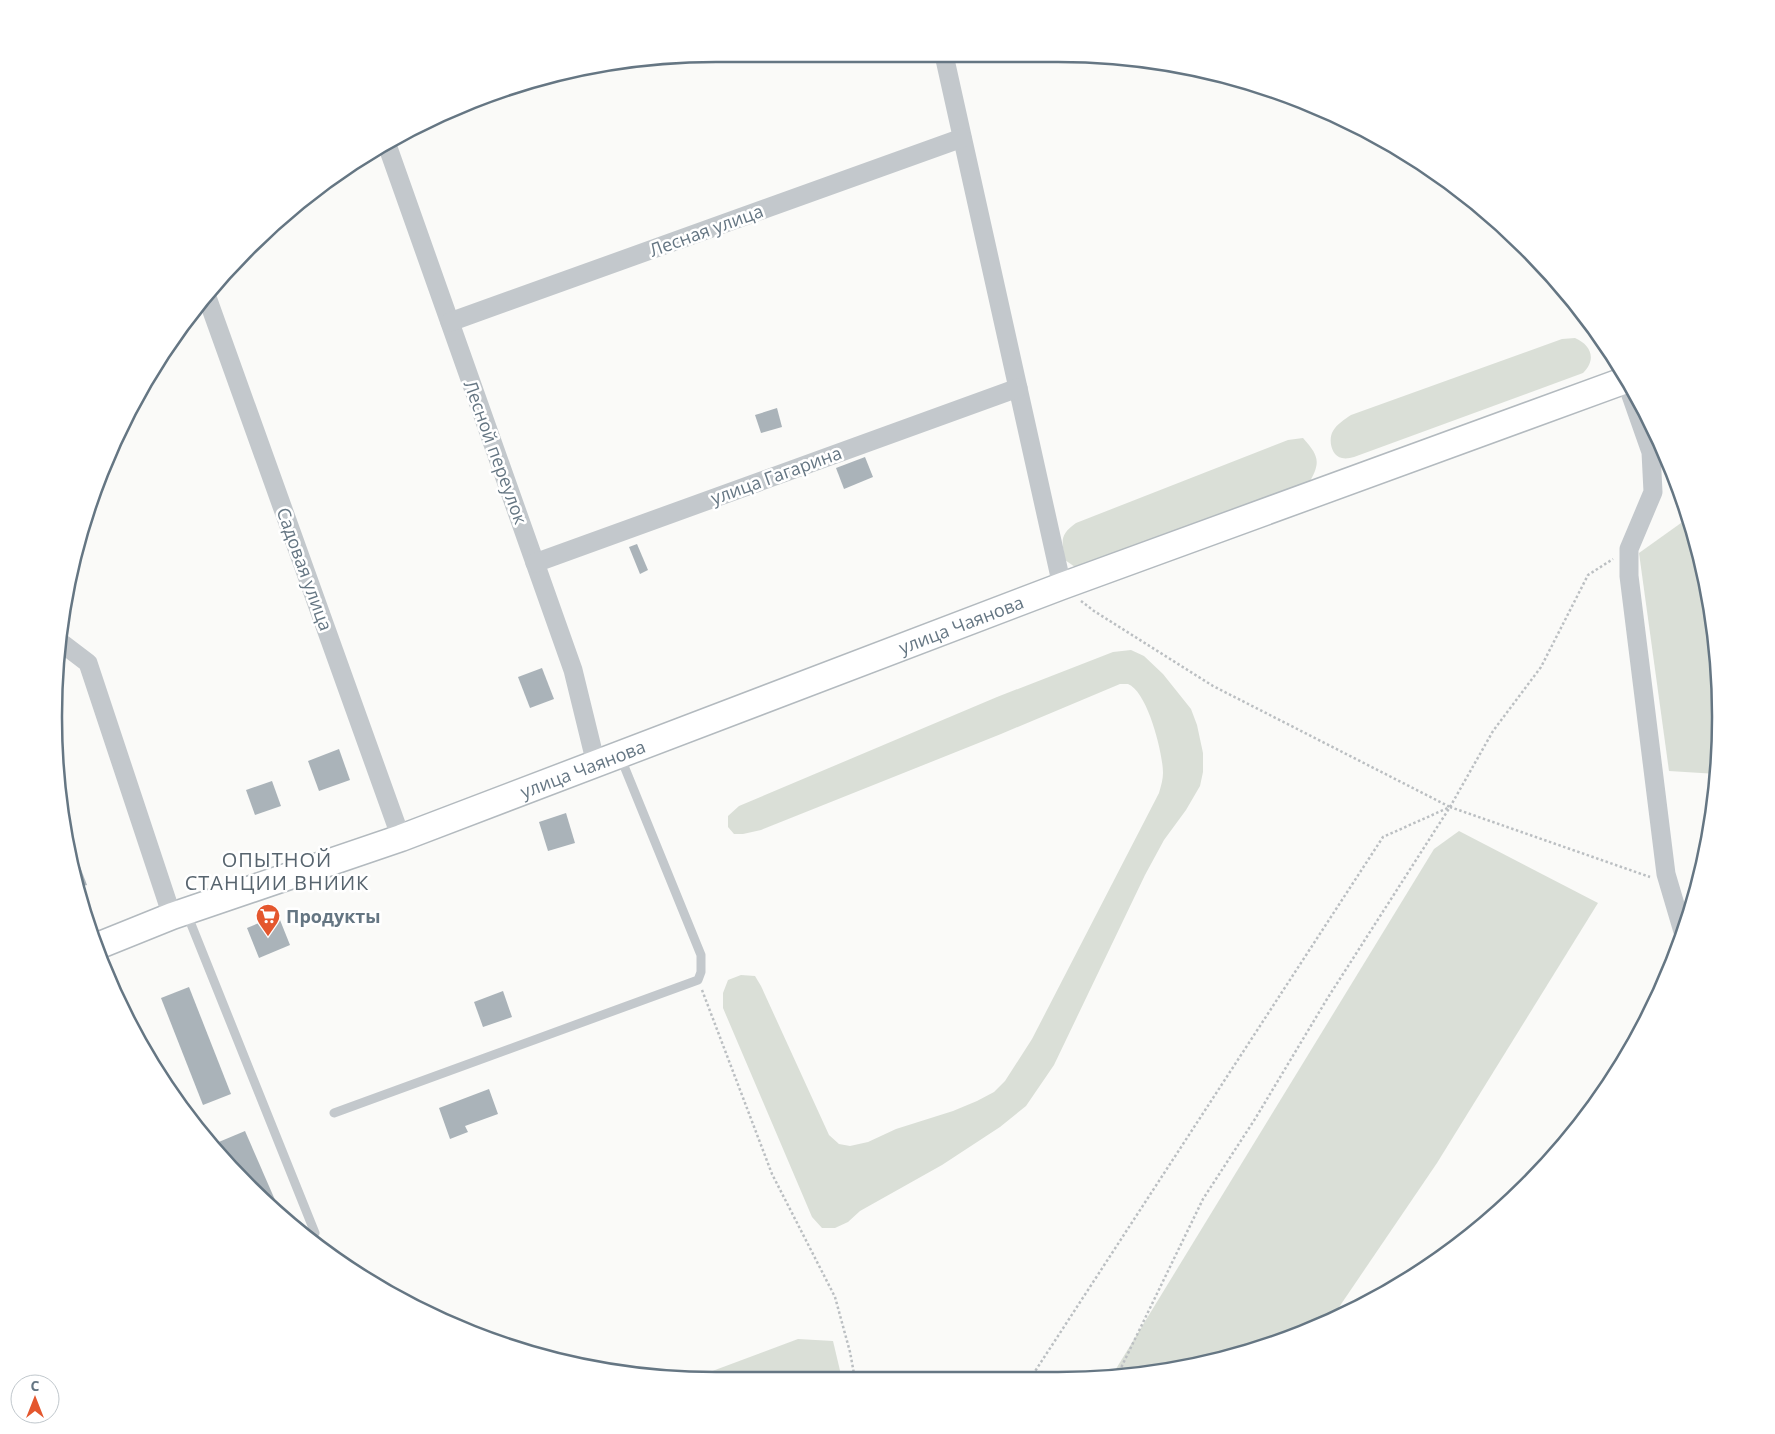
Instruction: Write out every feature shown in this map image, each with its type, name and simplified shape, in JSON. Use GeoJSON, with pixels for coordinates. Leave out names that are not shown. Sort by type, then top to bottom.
{"type":"FeatureCollection","features":[{"type":"Feature","properties":{"kind":"street"},"geometry":{"type":"LineString","coordinates":[[946,62],[1062,586]]}},
{"type":"Feature","properties":{"kind":"street","name":"Лесная улица"},"geometry":{"type":"LineString","coordinates":[[450,322],[962,138]]}},
{"type":"Feature","properties":{"kind":"street","name":"Лесной переулок"},"geometry":{"type":"LineString","coordinates":[[389,151],[573,670],[596,764]]}},
{"type":"Feature","properties":{"kind":"street","name":"Садовая улица"},"geometry":{"type":"LineString","coordinates":[[210,304],[401,838]]}},
{"type":"Feature","properties":{"kind":"street","name":"улица Чаянова"},"geometry":{"type":"LineString","coordinates":[[103,943],[179,914],[401,838],[1062,586],[1621,383]]}},
{"type":"Feature","properties":{"kind":"street","name":"улица Гагарина"},"geometry":{"type":"LineString","coordinates":[[536,563],[1018,388]]}},
{"type":"Feature","properties":{"kind":"street"},"geometry":{"type":"LineString","coordinates":[[1638,414],[1651,452],[1653,492],[1629,549],[1629,576],[1666,874],[1680,921]]}},
{"type":"Feature","properties":{"kind":"street"},"geometry":{"type":"LineString","coordinates":[[67,647],[88,664],[179,914]]}},
{"type":"Feature","properties":{"kind":"lane"},"geometry":{"type":"LineString","coordinates":[[334,1113],[698,980],[701,972],[701,955],[620,755]]}},
{"type":"Feature","properties":{"kind":"lane"},"geometry":{"type":"LineString","coordinates":[[179,914],[315,1233]]}},
{"type":"Feature","properties":{"kind":"path"},"geometry":{"type":"LineString","coordinates":[[1120,1368],[1203,1199],[1255,1119],[1327,999],[1450,807],[1493,731],[1540,667],[1588,575],[1629,549]]}},
{"type":"Feature","properties":{"kind":"path"},"geometry":{"type":"LineString","coordinates":[[1062,586],[1094,611],[1213,686],[1450,807],[1650,877],[1666,874]]}},
{"type":"Feature","properties":{"kind":"path"},"geometry":{"type":"LineString","coordinates":[[1035,1372],[1383,837],[1450,807]]}},
{"type":"Feature","properties":{"kind":"path"},"geometry":{"type":"LineString","coordinates":[[698,980],[772,1174],[835,1297],[854,1372]]}},
{"type":"Feature","properties":{"kind":"shaded area"},"geometry":{"type":"Polygon","coordinates":[[[1575,338],[1585,344],[1590,353],[1590,363],[1583,373],[1354,457],[1338,457],[1333,451],[1331,438],[1333,431],[1351,415],[1562,339],[1575,338]]]}},
{"type":"Feature","properties":{"kind":"shaded area"},"geometry":{"type":"Polygon","coordinates":[[[1303,438],[1315,455],[1317,464],[1309,483],[1075,567],[1065,560],[1063,548],[1064,535],[1076,523],[1288,440],[1303,438]]]}},
{"type":"Feature","properties":{"kind":"shaded area"},"geometry":{"type":"Polygon","coordinates":[[[1682,522],[1700,589],[1707,632],[1711,674],[1712,717],[1710,774],[1669,771],[1639,553],[1682,522]]]}},
{"type":"Feature","properties":{"kind":"shaded area"},"geometry":{"type":"Polygon","coordinates":[[[1131,650],[1144,656],[1163,674],[1191,709],[1197,725],[1203,753],[1203,772],[1200,786],[1186,810],[1164,840],[1145,875],[1054,1065],[1026,1106],[1000,1127],[942,1165],[860,1211],[848,1222],[835,1228],[822,1228],[812,1217],[723,1008],[723,993],[728,980],[741,975],[755,976],[829,1135],[839,1144],[850,1146],[868,1142],[896,1129],[953,1111],[977,1101],[994,1092],[1005,1081],[1032,1039],[1159,793],[1163,773],[1160,752],[1153,724],[1142,699],[1135,689],[1128,684],[1120,684],[761,830],[734,834],[728,827],[728,816],[739,806],[997,697],[1113,652],[1131,650]]]}},
{"type":"Feature","properties":{"kind":"shaded area"},"geometry":{"type":"Polygon","coordinates":[[[1459,831],[1598,903],[1437,1163],[1339,1308],[1268,1337],[1227,1349],[1186,1359],[1116,1369],[1434,849],[1459,831]]]}},
{"type":"Feature","properties":{"kind":"shaded area"},"geometry":{"type":"Polygon","coordinates":[[[798,1339],[833,1341],[840,1372],[717,1372],[711,1372],[798,1339]]]}},
{"type":"Feature","properties":{"kind":"building"},"geometry":{"type":"Polygon","coordinates":[[[777,408],[782,427],[761,433],[755,415],[777,408]]]}},
{"type":"Feature","properties":{"kind":"building"},"geometry":{"type":"Polygon","coordinates":[[[865,457],[873,477],[844,489],[836,468],[865,457]]]}},
{"type":"Feature","properties":{"kind":"building"},"geometry":{"type":"Polygon","coordinates":[[[637,544],[648,570],[640,574],[629,547],[637,544]]]}},
{"type":"Feature","properties":{"kind":"building"},"geometry":{"type":"Polygon","coordinates":[[[542,668],[554,699],[530,708],[518,677],[542,668]]]}},
{"type":"Feature","properties":{"kind":"building"},"geometry":{"type":"Polygon","coordinates":[[[339,749],[350,780],[319,791],[308,761],[339,749]]]}},
{"type":"Feature","properties":{"kind":"building"},"geometry":{"type":"Polygon","coordinates":[[[272,781],[281,806],[255,815],[246,790],[272,781]]]}},
{"type":"Feature","properties":{"kind":"building"},"geometry":{"type":"Polygon","coordinates":[[[566,813],[575,843],[548,851],[539,822],[566,813]]]}},
{"type":"Feature","properties":{"kind":"building"},"geometry":{"type":"Polygon","coordinates":[[[81,869],[87,885],[85,886],[81,869]]]}},
{"type":"Feature","properties":{"kind":"building","name":"Продукты"},"geometry":{"type":"Polygon","coordinates":[[[278,915],[290,945],[259,958],[247,928],[278,915]]]}},
{"type":"Feature","properties":{"kind":"building"},"geometry":{"type":"Polygon","coordinates":[[[189,987],[231,1094],[203,1105],[161,998],[189,987]]]}},
{"type":"Feature","properties":{"kind":"building"},"geometry":{"type":"Polygon","coordinates":[[[503,991],[512,1017],[483,1027],[474,1002],[503,991]]]}},
{"type":"Feature","properties":{"kind":"building"},"geometry":{"type":"Polygon","coordinates":[[[489,1089],[498,1114],[465,1126],[468,1132],[450,1139],[439,1108],[489,1089]]]}},
{"type":"Feature","properties":{"kind":"building"},"geometry":{"type":"Polygon","coordinates":[[[245,1131],[275,1200],[254,1180],[219,1142],[245,1131]]]}},
{"type":"Feature","properties":{"kind":"place","name":"Продукты"},"geometry":{"type":"Point","coordinates":[268,937]}},
{"type":"Feature","properties":{"kind":"district","name":"ОПЫТНОЙ СТАНЦИИ ВНИИК"},"geometry":{"type":"Point","coordinates":[277,870]}}]}
